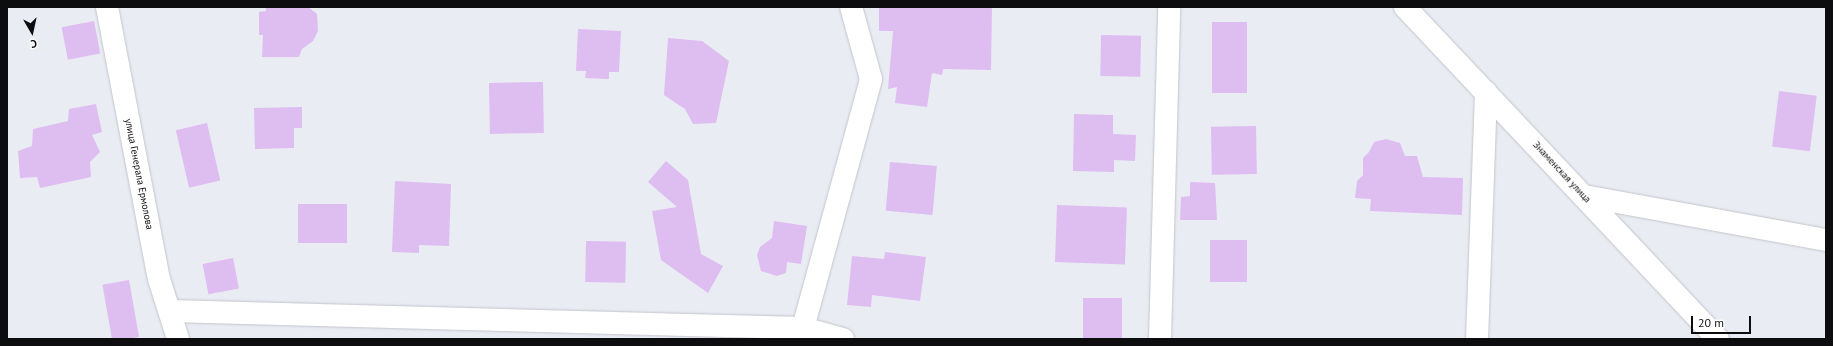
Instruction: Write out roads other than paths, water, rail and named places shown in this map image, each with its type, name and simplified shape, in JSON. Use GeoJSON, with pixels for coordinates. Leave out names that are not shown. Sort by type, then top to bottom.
{"type":"FeatureCollection","features":[{"type":"Feature","properties":{"kind":"street","name":"улица Генерала Ермолова"},"geometry":{"type":"LineString","coordinates":[[107,7],[159,279],[178,339]]}},
{"type":"Feature","properties":{"kind":"street"},"geometry":{"type":"LineString","coordinates":[[804,333],[871,79],[851,7]]}},
{"type":"Feature","properties":{"kind":"street"},"geometry":{"type":"LineString","coordinates":[[1160,339],[1169,7]]}},
{"type":"Feature","properties":{"kind":"street","name":"Знаменская улица"},"geometry":{"type":"LineString","coordinates":[[1405,7],[1718,339]]}},
{"type":"Feature","properties":{"kind":"street"},"geometry":{"type":"LineString","coordinates":[[1477,339],[1486,92]]}},
{"type":"Feature","properties":{"kind":"street"},"geometry":{"type":"LineString","coordinates":[[1584,196],[1826,240]]}},
{"type":"Feature","properties":{"kind":"street"},"geometry":{"type":"LineString","coordinates":[[170,311],[804,333],[844,339]]}}]}
